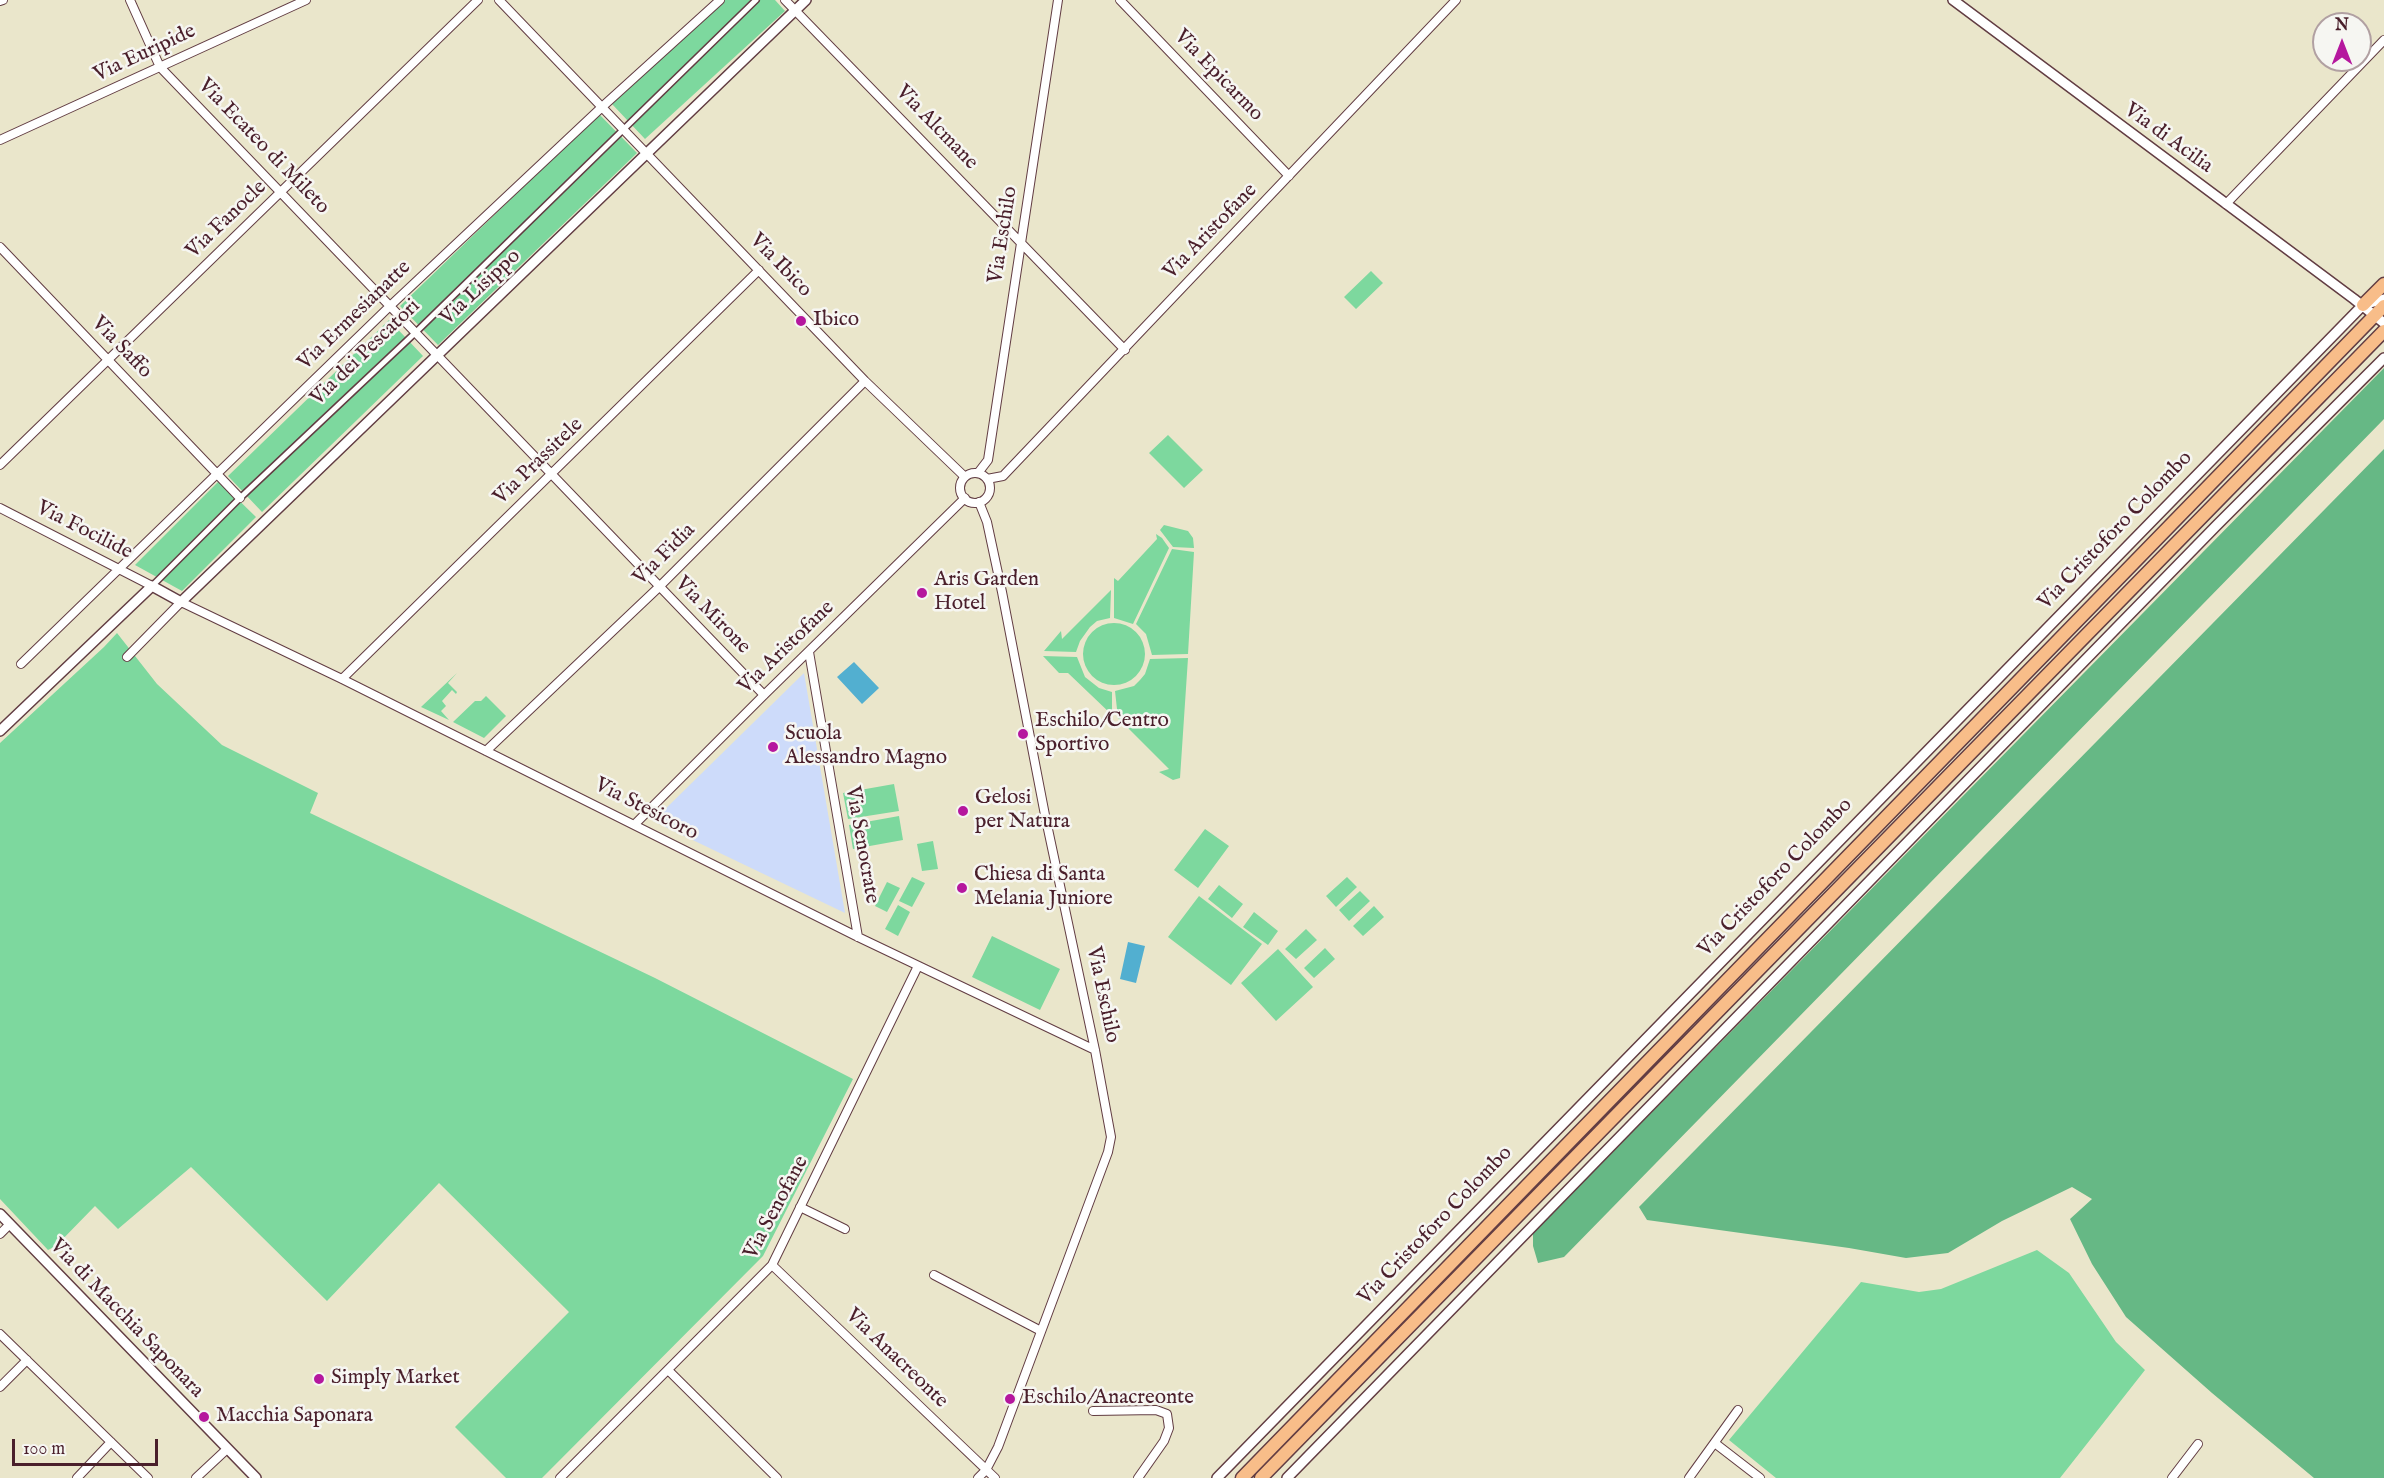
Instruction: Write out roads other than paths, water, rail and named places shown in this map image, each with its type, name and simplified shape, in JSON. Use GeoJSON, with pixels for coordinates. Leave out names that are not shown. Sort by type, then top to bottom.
{"type":"FeatureCollection","features":[{"type":"Feature","properties":{"kind":"main road"},"geometry":{"type":"LineString","coordinates":[[2363,306],[2384,284]]}},
{"type":"Feature","properties":{"kind":"main road","name":"Via Cristoforo Colombo"},"geometry":{"type":"LineString","coordinates":[[1242,1478],[2381,315]]}},
{"type":"Feature","properties":{"kind":"main road"},"geometry":{"type":"LineString","coordinates":[[1261,1478],[2384,331]]}},
{"type":"Feature","properties":{"kind":"street","name":"Via Ecateo di Mileto"},"geometry":{"type":"LineString","coordinates":[[130,0],[160,67],[415,333]]}},
{"type":"Feature","properties":{"kind":"street","name":"Via Euripide"},"geometry":{"type":"LineString","coordinates":[[0,140],[306,0]]}},
{"type":"Feature","properties":{"kind":"street","name":"Via Fanocle"},"geometry":{"type":"LineString","coordinates":[[0,465],[478,0]]}},
{"type":"Feature","properties":{"kind":"street","name":"Via Ibico"},"geometry":{"type":"LineString","coordinates":[[499,0],[866,381],[965,477]]}},
{"type":"Feature","properties":{"kind":"street","name":"Via Ermesianatte"},"geometry":{"type":"LineString","coordinates":[[21,664],[390,306],[720,0]]}},
{"type":"Feature","properties":{"kind":"street","name":"Via dei Pescatori"},"geometry":{"type":"LineString","coordinates":[[0,731],[152,586],[240,498],[415,333],[756,0]]}},
{"type":"Feature","properties":{"kind":"street","name":"Via Alcmane"},"geometry":{"type":"LineString","coordinates":[[785,0],[1125,350]]}},
{"type":"Feature","properties":{"kind":"street","name":"Via Lisippo"},"geometry":{"type":"LineString","coordinates":[[181,602],[647,156],[806,0]]}},
{"type":"Feature","properties":{"kind":"street","name":"Via Eschilo"},"geometry":{"type":"LineString","coordinates":[[978,473],[988,460],[1058,0]]}},
{"type":"Feature","properties":{"kind":"street","name":"Via Aristofane"},"geometry":{"type":"LineString","coordinates":[[987,478],[1003,476],[1456,0]]}},
{"type":"Feature","properties":{"kind":"street","name":"Via di Acilia"},"geometry":{"type":"LineString","coordinates":[[1953,0],[2363,306]]}},
{"type":"Feature","properties":{"kind":"street","name":"Via Epicarmo"},"geometry":{"type":"LineString","coordinates":[[1126,2],[1289,176]]}},
{"type":"Feature","properties":{"kind":"street"},"geometry":{"type":"LineString","coordinates":[[2226,204],[2384,40]]}},
{"type":"Feature","properties":{"kind":"street","name":"Via Saffo"},"geometry":{"type":"LineString","coordinates":[[0,247],[240,498]]}},
{"type":"Feature","properties":{"kind":"street","name":"Via Prassitele"},"geometry":{"type":"LineString","coordinates":[[342,679],[759,270]]}},
{"type":"Feature","properties":{"kind":"street","name":"Via Cristoforo Colombo"},"geometry":{"type":"LineString","coordinates":[[1217,1478],[2363,306],[2384,299]]}},
{"type":"Feature","properties":{"kind":"street","name":"Via Cristoforo Colombo"},"geometry":{"type":"LineString","coordinates":[[2363,306],[2381,315]]}},
{"type":"Feature","properties":{"kind":"street","name":"Via Mirone"},"geometry":{"type":"LineString","coordinates":[[415,333],[764,695]]}},
{"type":"Feature","properties":{"kind":"street"},"geometry":{"type":"LineString","coordinates":[[1287,1478],[2216,526],[2384,358]]}},
{"type":"Feature","properties":{"kind":"street","name":"Via Fidia"},"geometry":{"type":"LineString","coordinates":[[486,751],[658,587],[866,381]]}},
{"type":"Feature","properties":{"kind":"street"},"geometry":{"type":"LineString","coordinates":[[978,473],[987,478],[990,485],[988,495],[979,502],[971,502],[965,498],[961,487],[965,477],[978,473]]}},
{"type":"Feature","properties":{"kind":"street","name":"Via Aristofane"},"geometry":{"type":"LineString","coordinates":[[636,824],[965,498]]}},
{"type":"Feature","properties":{"kind":"street","name":"Via Eschilo"},"geometry":{"type":"LineString","coordinates":[[978,1478],[986,1470],[998,1447],[1110,1141],[1110,1125],[1042,803],[1002,592],[987,522],[979,502]]}},
{"type":"Feature","properties":{"kind":"street","name":"Via Focilide"},"geometry":{"type":"LineString","coordinates":[[0,508],[152,586]]}},
{"type":"Feature","properties":{"kind":"street"},"geometry":{"type":"LineString","coordinates":[[2194,525],[2216,526]]}},
{"type":"Feature","properties":{"kind":"street","name":"Via Stesicoro"},"geometry":{"type":"LineString","coordinates":[[152,586],[636,824],[858,937],[1095,1050]]}},
{"type":"Feature","properties":{"kind":"street"},"geometry":{"type":"LineString","coordinates":[[127,657],[181,602]]}},
{"type":"Feature","properties":{"kind":"street","name":"Via Senocrate"},"geometry":{"type":"LineString","coordinates":[[809,652],[858,937]]}},
{"type":"Feature","properties":{"kind":"street","name":"Via Senofane"},"geometry":{"type":"LineString","coordinates":[[560,1478],[772,1265],[918,966]]}},
{"type":"Feature","properties":{"kind":"street"},"geometry":{"type":"LineString","coordinates":[[800,1207],[845,1229]]}},
{"type":"Feature","properties":{"kind":"street","name":"Via di Macchia Saponara"},"geometry":{"type":"LineString","coordinates":[[0,1214],[256,1478]]}},
{"type":"Feature","properties":{"kind":"street"},"geometry":{"type":"LineString","coordinates":[[0,1234],[10,1224]]}},
{"type":"Feature","properties":{"kind":"street","name":"Via Anacreonte"},"geometry":{"type":"LineString","coordinates":[[772,1265],[995,1478]]}},
{"type":"Feature","properties":{"kind":"street"},"geometry":{"type":"LineString","coordinates":[[934,1275],[1041,1331]]}},
{"type":"Feature","properties":{"kind":"street"},"geometry":{"type":"LineString","coordinates":[[0,1334],[148,1478]]}},
{"type":"Feature","properties":{"kind":"street"},"geometry":{"type":"LineString","coordinates":[[0,1387],[27,1360]]}},
{"type":"Feature","properties":{"kind":"street"},"geometry":{"type":"LineString","coordinates":[[668,1370],[777,1478]]}},
{"type":"Feature","properties":{"kind":"street"},"geometry":{"type":"LineString","coordinates":[[1093,1411],[1156,1410],[1167,1414],[1169,1428],[1164,1441],[1138,1478]]}},
{"type":"Feature","properties":{"kind":"street"},"geometry":{"type":"LineString","coordinates":[[1689,1478],[1716,1444],[1738,1410]]}},
{"type":"Feature","properties":{"kind":"street"},"geometry":{"type":"LineString","coordinates":[[77,1478],[111,1442]]}},
{"type":"Feature","properties":{"kind":"street"},"geometry":{"type":"LineString","coordinates":[[1716,1444],[1760,1478]]}},
{"type":"Feature","properties":{"kind":"street"},"geometry":{"type":"LineString","coordinates":[[2172,1478],[2199,1444]]}},
{"type":"Feature","properties":{"kind":"street"},"geometry":{"type":"LineString","coordinates":[[196,1478],[226,1449]]}},
{"type":"Feature","properties":{"kind":"water"},"geometry":{"type":"Polygon","coordinates":[[[854,662],[879,688],[862,704],[837,677],[854,662]]]}},
{"type":"Feature","properties":{"kind":"water"},"geometry":{"type":"Polygon","coordinates":[[[1128,942],[1145,946],[1136,983],[1120,979],[1128,942]]]}},
{"type":"Feature","properties":{"kind":"place","name":"Ibico"},"geometry":{"type":"Point","coordinates":[801,321]}},
{"type":"Feature","properties":{"kind":"place","name":"Aris Garden Hotel"},"geometry":{"type":"Point","coordinates":[922,593]}},
{"type":"Feature","properties":{"kind":"place","name":"Eschilo/Centro Sportivo"},"geometry":{"type":"Point","coordinates":[1023,734]}},
{"type":"Feature","properties":{"kind":"place","name":"Scuola Alessandro Magno"},"geometry":{"type":"Point","coordinates":[773,747]}},
{"type":"Feature","properties":{"kind":"place","name":"Gelosi per Natura"},"geometry":{"type":"Point","coordinates":[963,811]}},
{"type":"Feature","properties":{"kind":"place","name":"Chiesa di Santa Melania Juniore"},"geometry":{"type":"Point","coordinates":[962,888]}},
{"type":"Feature","properties":{"kind":"place","name":"Simply Market"},"geometry":{"type":"Point","coordinates":[319,1379]}},
{"type":"Feature","properties":{"kind":"place","name":"Eschilo/Anacreonte"},"geometry":{"type":"Point","coordinates":[1010,1399]}},
{"type":"Feature","properties":{"kind":"place","name":"Macchia Saponara"},"geometry":{"type":"Point","coordinates":[204,1417]}}]}
